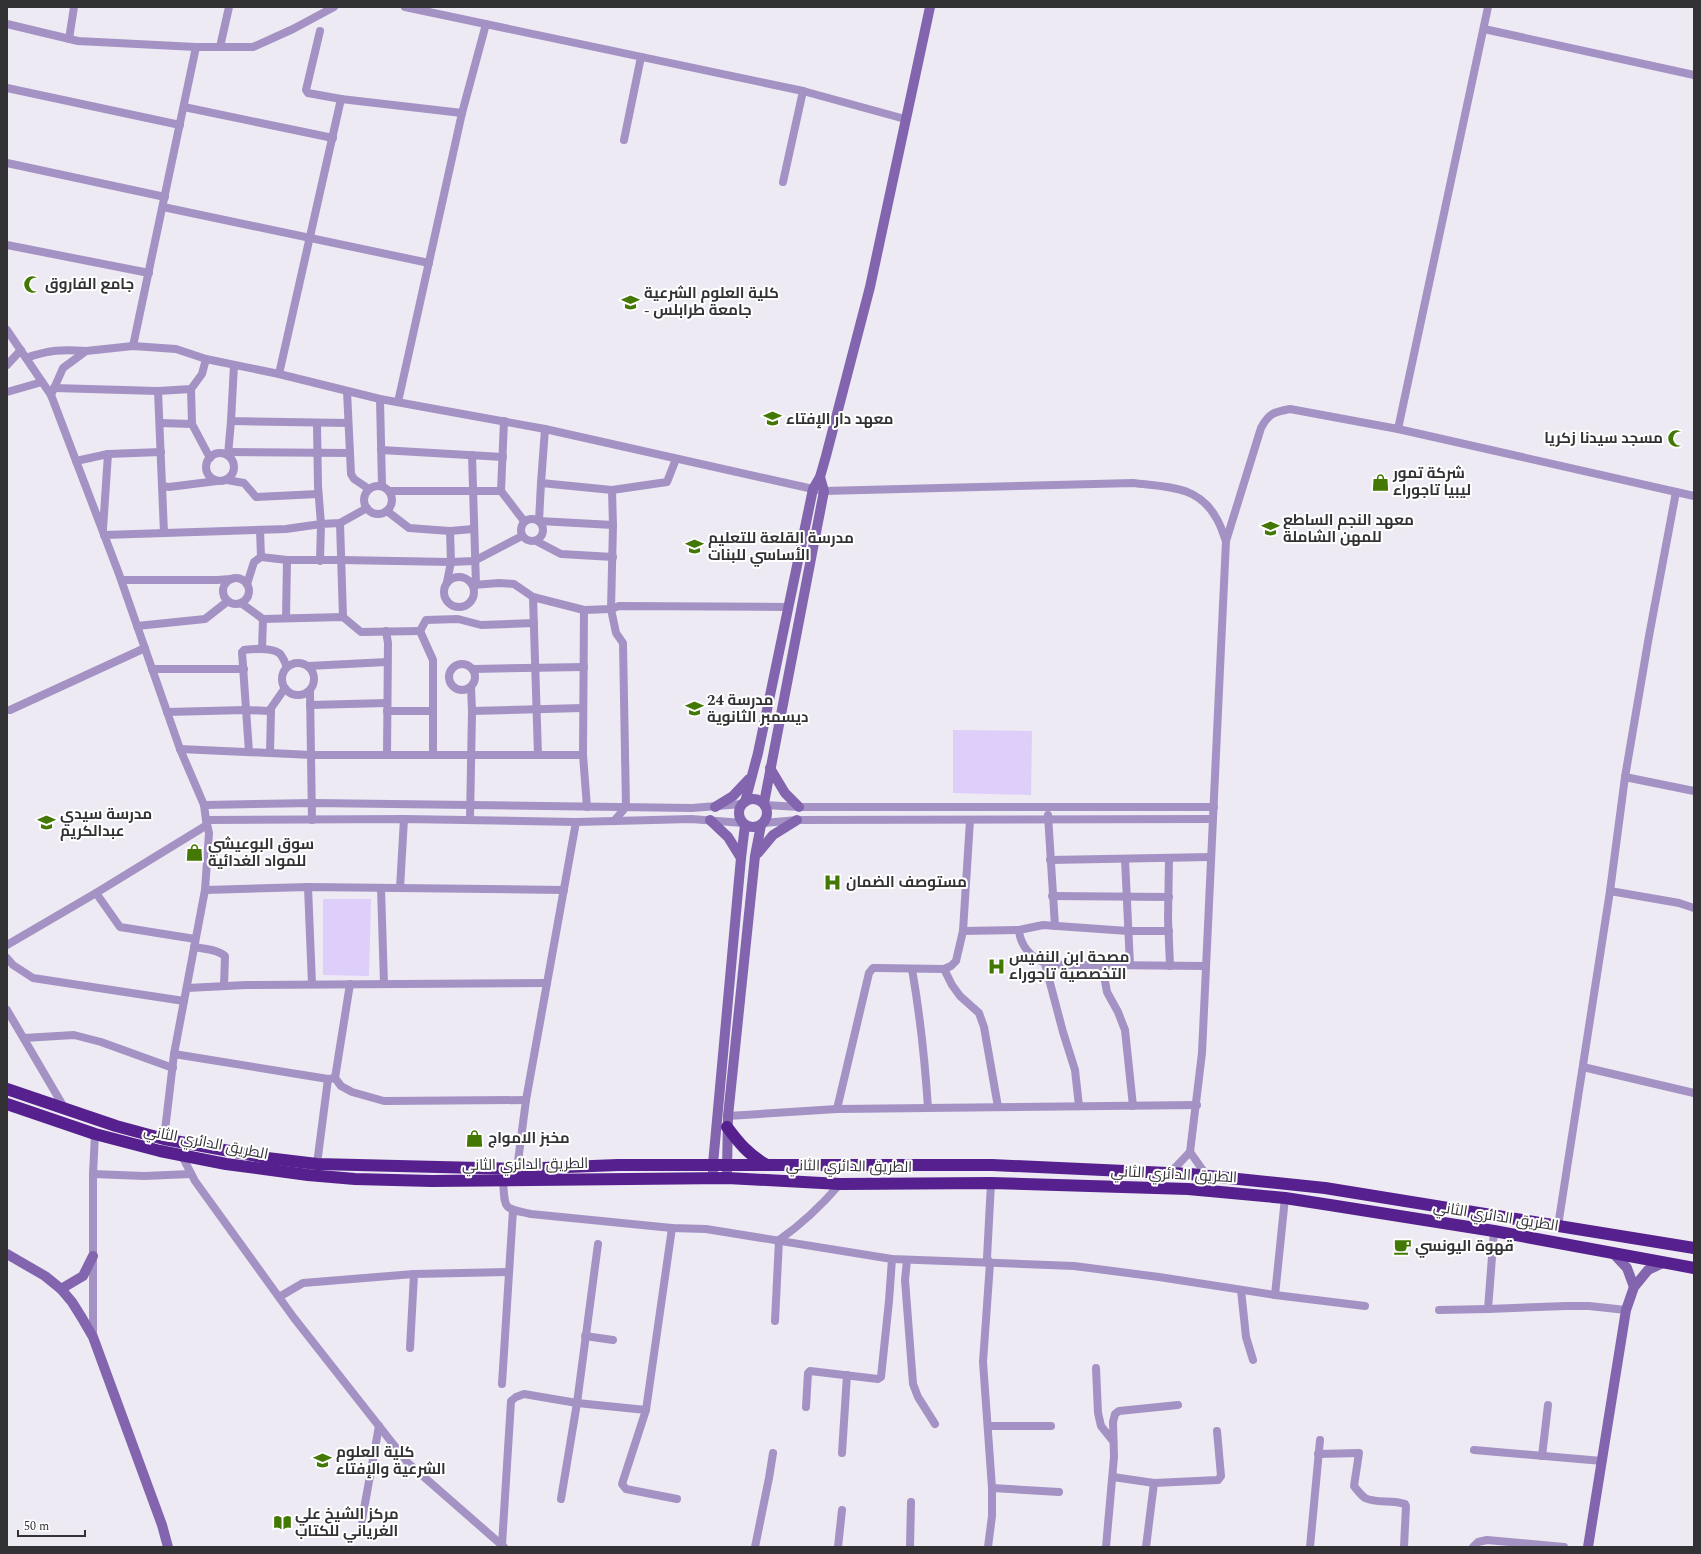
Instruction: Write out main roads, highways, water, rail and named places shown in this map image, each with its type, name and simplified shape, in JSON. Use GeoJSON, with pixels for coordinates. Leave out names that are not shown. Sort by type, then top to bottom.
{"type":"FeatureCollection","features":[{"type":"Feature","properties":{"kind":"highway","name":"الطريق الدائري الثاني"},"geometry":{"type":"LineString","coordinates":[[7,1089],[116,1126],[164,1139],[267,1158],[317,1164],[517,1169],[618,1165],[713,1164],[992,1165],[1170,1173],[1325,1188],[1694,1248]]}},
{"type":"Feature","properties":{"kind":"highway","name":"الطريق الدائري الثاني"},"geometry":{"type":"LineString","coordinates":[[7,1104],[95,1134],[182,1156],[226,1164],[308,1175],[355,1179],[432,1181],[727,1178],[840,1184],[991,1183],[1188,1189],[1285,1198],[1494,1231],[1694,1268]]}},
{"type":"Feature","properties":{"kind":"highway"},"geometry":{"type":"LineString","coordinates":[[728,1122],[740,1146],[752,1156],[766,1164]]}},
{"type":"Feature","properties":{"kind":"place","name":"جامع الفاروق"},"geometry":{"type":"Point","coordinates":[32,284]}},
{"type":"Feature","properties":{"kind":"place","name":"كلية العلوم الشرعية - جامعة طرابلس"},"geometry":{"type":"Point","coordinates":[631,302]}},
{"type":"Feature","properties":{"kind":"place","name":"معهد دار الإفتاء"},"geometry":{"type":"Point","coordinates":[773,419]}},
{"type":"Feature","properties":{"kind":"place","name":"مسجد سيدنا زكريا"},"geometry":{"type":"Point","coordinates":[1676,438]}},
{"type":"Feature","properties":{"kind":"place","name":"شركة تمور ليبيا تاجوراء"},"geometry":{"type":"Point","coordinates":[1380,482]}},
{"type":"Feature","properties":{"kind":"place","name":"معهد النجم الساطع للمهن الشاملة"},"geometry":{"type":"Point","coordinates":[1270,529]}},
{"type":"Feature","properties":{"kind":"place","name":"مدرسة القلعة للتعليم الأساسي للبنات"},"geometry":{"type":"Point","coordinates":[695,547]}},
{"type":"Feature","properties":{"kind":"place","name":"مدرسة 24 ديسمبر الثانوية"},"geometry":{"type":"Point","coordinates":[694,709]}},
{"type":"Feature","properties":{"kind":"place","name":"مدرسة سيدي عبدالكريم"},"geometry":{"type":"Point","coordinates":[47,823]}},
{"type":"Feature","properties":{"kind":"place","name":"سوق البوعيشي للمواد الغدائية"},"geometry":{"type":"Point","coordinates":[195,853]}},
{"type":"Feature","properties":{"kind":"place","name":"مستوصف الضمان"},"geometry":{"type":"Point","coordinates":[833,882]}},
{"type":"Feature","properties":{"kind":"place","name":"مصحة ابن النفيس التخصصية تاجوراء"},"geometry":{"type":"Point","coordinates":[996,966]}},
{"type":"Feature","properties":{"kind":"place","name":"مخبز الامواج"},"geometry":{"type":"Point","coordinates":[475,1138]}},
{"type":"Feature","properties":{"kind":"place","name":"قهوة اليونسي"},"geometry":{"type":"Point","coordinates":[1402,1246]}},
{"type":"Feature","properties":{"kind":"place","name":"كلية العلوم الشرعية والإفتاء"},"geometry":{"type":"Point","coordinates":[323,1461]}},
{"type":"Feature","properties":{"kind":"place","name":"مركز الشيخ علي الغرياني للكتاب"},"geometry":{"type":"Point","coordinates":[282,1523]}}]}
